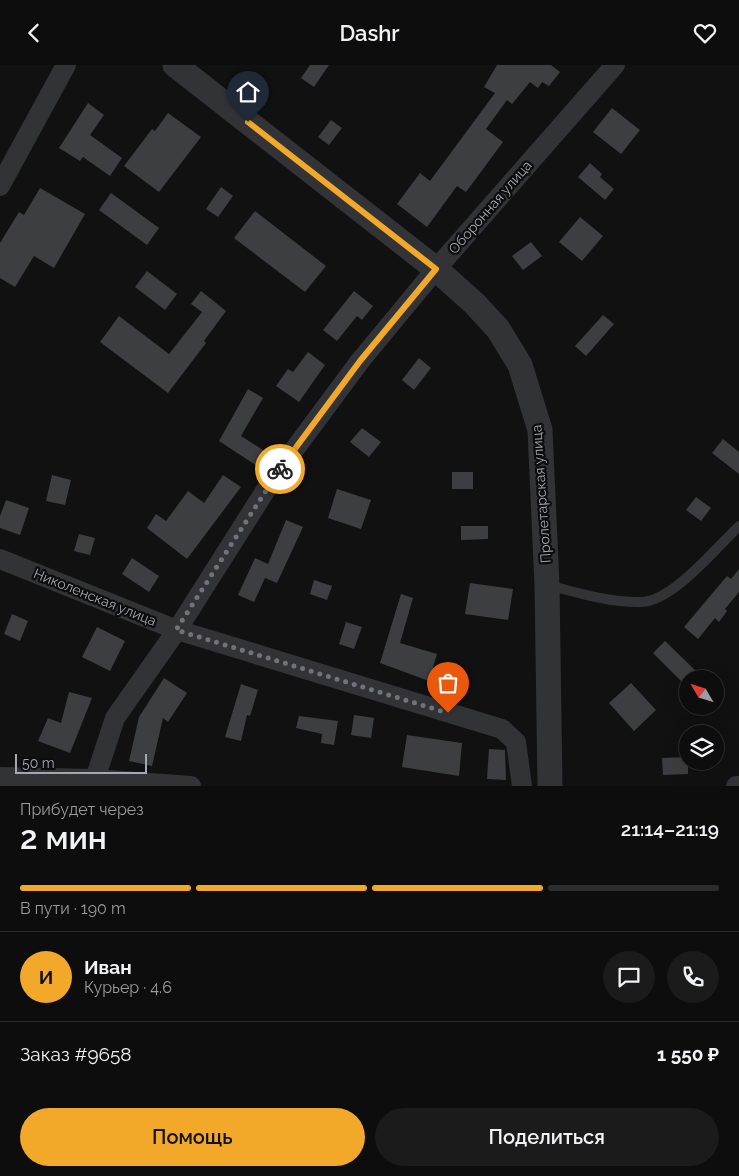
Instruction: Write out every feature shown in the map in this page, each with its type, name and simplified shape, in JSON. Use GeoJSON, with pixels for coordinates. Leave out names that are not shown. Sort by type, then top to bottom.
{"type":"FeatureCollection","features":[{"type":"Feature","properties":{"kind":"street"},"geometry":{"type":"LineString","coordinates":[[0,186],[66,65]]}},
{"type":"Feature","properties":{"kind":"street","name":"Пролетарская улица"},"geometry":{"type":"LineString","coordinates":[[175,65],[436,269],[476,304],[498,329],[520,365],[540,429],[547,585],[550,786]]}},
{"type":"Feature","properties":{"kind":"street","name":"Оборонная улица"},"geometry":{"type":"LineString","coordinates":[[95,779],[115,718],[176,630],[274,477],[360,361],[436,269],[615,65]]}},
{"type":"Feature","properties":{"kind":"street","name":"Николенская улица"},"geometry":{"type":"LineString","coordinates":[[0,559],[176,630],[502,729],[516,742],[522,786]]}},
{"type":"Feature","properties":{"kind":"street"},"geometry":{"type":"LineString","coordinates":[[0,777],[95,779],[143,785],[191,786]]}},
{"type":"Feature","properties":{"kind":"lane"},"geometry":{"type":"LineString","coordinates":[[547,585],[592,597],[643,602],[675,589],[739,526]]}},
{"type":"Feature","properties":{"kind":"building"},"geometry":{"type":"Polygon","coordinates":[[[310,65],[329,65],[314,87],[301,78],[310,65]]]}},
{"type":"Feature","properties":{"kind":"building"},"geometry":{"type":"Polygon","coordinates":[[[497,65],[551,65],[560,72],[549,86],[542,82],[538,88],[530,82],[512,104],[507,100],[486,129],[503,142],[466,192],[457,186],[427,227],[397,204],[420,173],[430,181],[495,93],[484,87],[497,65]]]}},
{"type":"Feature","properties":{"kind":"building"},"geometry":{"type":"Polygon","coordinates":[[[88,103],[104,115],[90,135],[122,158],[110,176],[83,157],[80,161],[59,148],[88,103]]]}},
{"type":"Feature","properties":{"kind":"building"},"geometry":{"type":"Polygon","coordinates":[[[612,108],[640,130],[621,154],[593,132],[612,108]]]}},
{"type":"Feature","properties":{"kind":"building"},"geometry":{"type":"Polygon","coordinates":[[[168,113],[201,137],[159,192],[124,166],[152,129],[155,131],[168,113]]]}},
{"type":"Feature","properties":{"kind":"building"},"geometry":{"type":"Polygon","coordinates":[[[331,120],[342,128],[329,145],[318,137],[331,120]]]}},
{"type":"Feature","properties":{"kind":"building"},"geometry":{"type":"Polygon","coordinates":[[[590,163],[602,174],[600,177],[614,189],[605,200],[578,177],[590,163]]]}},
{"type":"Feature","properties":{"kind":"building"},"geometry":{"type":"Polygon","coordinates":[[[221,187],[233,196],[218,217],[206,209],[221,187]]]}},
{"type":"Feature","properties":{"kind":"building"},"geometry":{"type":"Polygon","coordinates":[[[40,188],[85,214],[54,268],[34,256],[15,287],[0,278],[0,243],[19,212],[24,215],[40,188]]]}},
{"type":"Feature","properties":{"kind":"building"},"geometry":{"type":"Polygon","coordinates":[[[111,193],[159,228],[147,245],[99,210],[111,193]]]}},
{"type":"Feature","properties":{"kind":"building"},"geometry":{"type":"Polygon","coordinates":[[[255,211],[326,266],[305,292],[234,238],[255,211]]]}},
{"type":"Feature","properties":{"kind":"building"},"geometry":{"type":"Polygon","coordinates":[[[580,217],[603,236],[582,261],[559,242],[580,217]]]}},
{"type":"Feature","properties":{"kind":"building"},"geometry":{"type":"Polygon","coordinates":[[[531,242],[542,256],[523,270],[512,256],[531,242]]]}},
{"type":"Feature","properties":{"kind":"building"},"geometry":{"type":"Polygon","coordinates":[[[147,271],[177,294],[165,310],[135,287],[147,271]]]}},
{"type":"Feature","properties":{"kind":"building"},"geometry":{"type":"Polygon","coordinates":[[[201,291],[226,311],[204,341],[206,343],[168,393],[100,342],[119,316],[169,354],[202,312],[191,304],[201,291]]]}},
{"type":"Feature","properties":{"kind":"building"},"geometry":{"type":"Polygon","coordinates":[[[354,291],[373,306],[362,320],[357,316],[337,341],[323,330],[354,291]]]}},
{"type":"Feature","properties":{"kind":"building"},"geometry":{"type":"Polygon","coordinates":[[[603,315],[614,324],[586,356],[575,346],[603,315]]]}},
{"type":"Feature","properties":{"kind":"building"},"geometry":{"type":"Polygon","coordinates":[[[308,352],[325,365],[299,402],[276,386],[288,369],[293,372],[308,352]]]}},
{"type":"Feature","properties":{"kind":"building"},"geometry":{"type":"Polygon","coordinates":[[[419,358],[431,368],[414,390],[402,380],[419,358]]]}},
{"type":"Feature","properties":{"kind":"building"},"geometry":{"type":"Polygon","coordinates":[[[248,389],[263,398],[241,436],[266,452],[257,466],[219,441],[248,389]]]}},
{"type":"Feature","properties":{"kind":"building"},"geometry":{"type":"Polygon","coordinates":[[[362,428],[381,442],[369,457],[350,442],[362,428]]]}},
{"type":"Feature","properties":{"kind":"building"},"geometry":{"type":"Polygon","coordinates":[[[723,439],[739,452],[739,474],[712,453],[723,439]]]}},
{"type":"Feature","properties":{"kind":"building"},"geometry":{"type":"Polygon","coordinates":[[[452,472],[473,472],[473,489],[452,489],[452,472]]]}},
{"type":"Feature","properties":{"kind":"building"},"geometry":{"type":"Polygon","coordinates":[[[52,475],[71,480],[65,505],[46,501],[52,475]]]}},
{"type":"Feature","properties":{"kind":"building"},"geometry":{"type":"Polygon","coordinates":[[[223,475],[241,487],[187,559],[147,528],[156,514],[166,521],[188,491],[204,503],[223,475]]]}},
{"type":"Feature","properties":{"kind":"building"},"geometry":{"type":"Polygon","coordinates":[[[337,489],[371,500],[361,529],[328,518],[337,489]]]}},
{"type":"Feature","properties":{"kind":"building"},"geometry":{"type":"Polygon","coordinates":[[[696,497],[711,508],[701,521],[686,510],[696,497]]]}},
{"type":"Feature","properties":{"kind":"building"},"geometry":{"type":"Polygon","coordinates":[[[6,500],[29,508],[20,535],[0,528],[0,516],[6,500]]]}},
{"type":"Feature","properties":{"kind":"building"},"geometry":{"type":"Polygon","coordinates":[[[286,520],[303,527],[277,583],[265,578],[254,602],[238,595],[255,558],[268,564],[286,520]]]}},
{"type":"Feature","properties":{"kind":"building"},"geometry":{"type":"Polygon","coordinates":[[[461,526],[488,526],[488,539],[461,540],[461,526]]]}},
{"type":"Feature","properties":{"kind":"building"},"geometry":{"type":"Polygon","coordinates":[[[79,534],[95,538],[90,555],[74,551],[79,534]]]}},
{"type":"Feature","properties":{"kind":"building"},"geometry":{"type":"Polygon","coordinates":[[[132,558],[159,576],[149,592],[122,574],[132,558]]]}},
{"type":"Feature","properties":{"kind":"building"},"geometry":{"type":"Polygon","coordinates":[[[739,569],[739,592],[725,609],[727,611],[719,622],[715,618],[698,639],[684,627],[727,576],[731,579],[739,569]]]}},
{"type":"Feature","properties":{"kind":"building"},"geometry":{"type":"Polygon","coordinates":[[[314,580],[332,586],[327,600],[310,594],[314,580]]]}},
{"type":"Feature","properties":{"kind":"building"},"geometry":{"type":"Polygon","coordinates":[[[470,583],[513,589],[508,620],[465,614],[470,583]]]}},
{"type":"Feature","properties":{"kind":"building"},"geometry":{"type":"Polygon","coordinates":[[[401,594],[413,598],[400,643],[437,654],[429,681],[380,663],[401,594]]]}},
{"type":"Feature","properties":{"kind":"building"},"geometry":{"type":"Polygon","coordinates":[[[12,614],[28,621],[20,641],[4,634],[12,614]]]}},
{"type":"Feature","properties":{"kind":"building"},"geometry":{"type":"Polygon","coordinates":[[[346,622],[362,627],[354,649],[339,644],[346,622]]]}},
{"type":"Feature","properties":{"kind":"building"},"geometry":{"type":"Polygon","coordinates":[[[97,627],[125,641],[110,671],[82,657],[97,627]]]}},
{"type":"Feature","properties":{"kind":"building"},"geometry":{"type":"Polygon","coordinates":[[[665,641],[695,670],[679,670],[679,679],[653,653],[665,641]]]}},
{"type":"Feature","properties":{"kind":"building"},"geometry":{"type":"Polygon","coordinates":[[[164,678],[187,693],[168,722],[163,718],[152,766],[129,761],[139,717],[164,678]]]}},
{"type":"Feature","properties":{"kind":"building"},"geometry":{"type":"Polygon","coordinates":[[[631,683],[656,710],[634,731],[609,703],[631,683]]]}},
{"type":"Feature","properties":{"kind":"building"},"geometry":{"type":"Polygon","coordinates":[[[241,684],[258,690],[250,716],[247,715],[241,741],[225,737],[241,684]]]}},
{"type":"Feature","properties":{"kind":"building"},"geometry":{"type":"Polygon","coordinates":[[[69,692],[92,698],[70,753],[38,741],[48,718],[61,723],[69,692]]]}},
{"type":"Feature","properties":{"kind":"building"},"geometry":{"type":"Polygon","coordinates":[[[354,715],[374,718],[371,738],[351,735],[354,715]]]}},
{"type":"Feature","properties":{"kind":"building"},"geometry":{"type":"Polygon","coordinates":[[[299,716],[338,721],[334,745],[321,743],[322,734],[296,728],[299,716]]]}},
{"type":"Feature","properties":{"kind":"building"},"geometry":{"type":"Polygon","coordinates":[[[407,735],[462,743],[459,776],[402,767],[407,735]]]}},
{"type":"Feature","properties":{"kind":"building"},"geometry":{"type":"Polygon","coordinates":[[[489,749],[505,750],[506,780],[487,779],[489,749]]]}},
{"type":"Feature","properties":{"kind":"building"},"geometry":{"type":"Polygon","coordinates":[[[679,757],[679,770],[688,770],[688,774],[663,775],[662,758],[679,757]]]}},
{"type":"Feature","properties":{"kind":"way so far"},"geometry":{"type":"LineString","coordinates":[[280,469],[176,630],[448,713]]}},
{"type":"Feature","properties":{"kind":"route"},"geometry":{"type":"LineString","coordinates":[[248,122],[436,269],[360,361],[280,469]]}}]}
